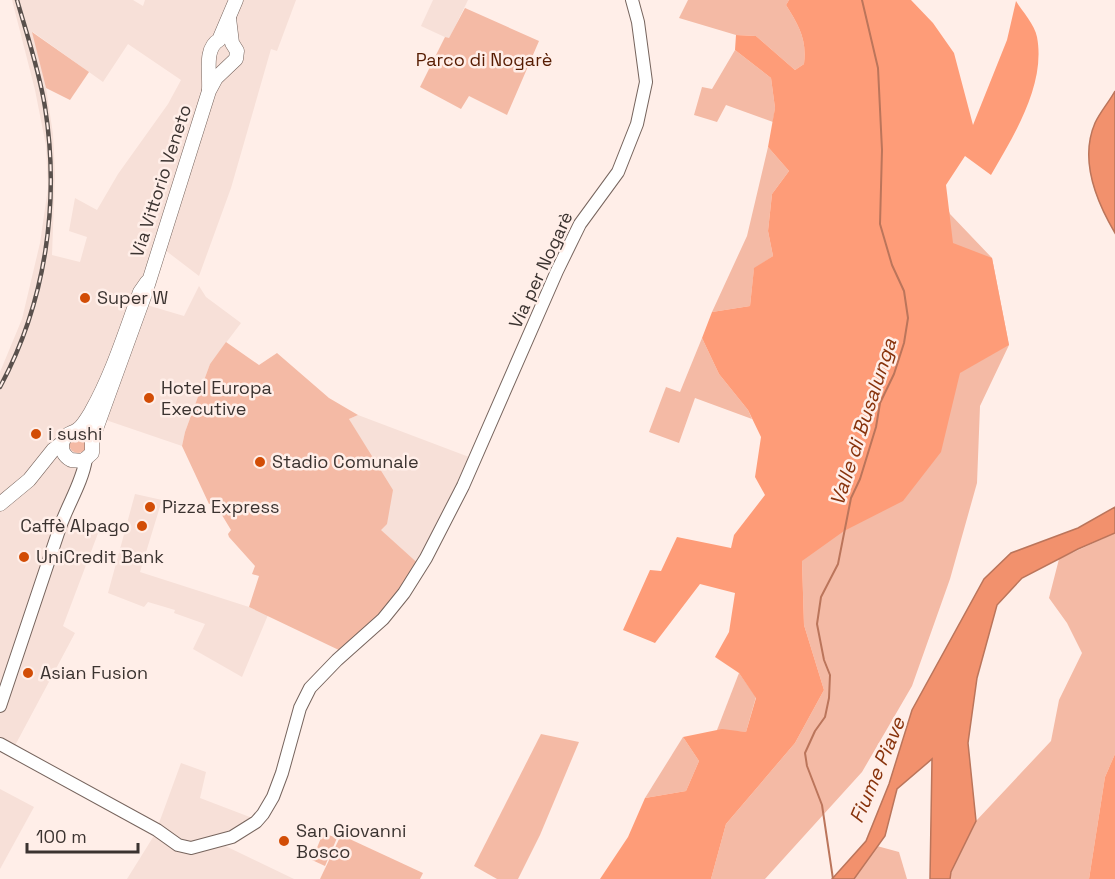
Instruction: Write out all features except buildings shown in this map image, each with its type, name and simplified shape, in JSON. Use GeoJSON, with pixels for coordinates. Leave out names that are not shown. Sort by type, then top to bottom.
{"type":"FeatureCollection","features":[{"type":"Feature","properties":{"kind":"main road","name":"Via Vittorio Veneto"},"geometry":{"type":"LineString","coordinates":[[147,282],[140,292],[99,396],[85,421],[77,430],[68,434],[72,455],[93,449],[92,440],[145,294],[209,91],[216,78],[233,63],[237,55],[226,42],[236,0]]}},
{"type":"Feature","properties":{"kind":"main road","name":"Via Vittorio Veneto"},"geometry":{"type":"LineString","coordinates":[[209,91],[209,50],[211,46],[226,42]]}},
{"type":"Feature","properties":{"kind":"main road"},"geometry":{"type":"LineString","coordinates":[[210,60],[217,67],[226,68]]}},
{"type":"Feature","properties":{"kind":"main road"},"geometry":{"type":"LineString","coordinates":[[77,430],[86,433],[92,440]]}},
{"type":"Feature","properties":{"kind":"main road"},"geometry":{"type":"LineString","coordinates":[[0,504],[29,480],[41,466],[57,457],[72,455]]}},
{"type":"Feature","properties":{"kind":"street","name":"Via per Nogarè"},"geometry":{"type":"LineString","coordinates":[[0,744],[158,830],[173,843],[182,846],[191,848],[232,837],[256,822],[263,814],[282,773],[289,742],[306,695],[314,682],[393,607],[426,558],[464,486],[580,224],[618,172],[637,124],[646,82],[638,22],[632,0]]}},
{"type":"Feature","properties":{"kind":"street","name":"Via Vittorio Veneto"},"geometry":{"type":"LineString","coordinates":[[0,706],[77,485],[79,474],[72,455]]}},
{"type":"Feature","properties":{"kind":"shaded area"},"geometry":{"type":"Polygon","coordinates":[[[12,0],[133,0],[143,6],[145,0],[296,0],[277,51],[271,49],[231,188],[199,276],[161,247],[140,303],[184,316],[199,286],[206,297],[241,323],[210,364],[182,446],[97,417],[67,515],[100,528],[63,626],[75,633],[11,753],[0,747],[0,372],[22,319],[40,243],[48,188],[46,146],[35,90],[12,0]],[[33,32],[46,88],[53,134],[55,174],[52,255],[80,262],[87,237],[69,231],[75,198],[97,210],[118,174],[168,104],[181,80],[128,44],[103,82],[33,32]]]}},
{"type":"Feature","properties":{"kind":"shaded area"},"geometry":{"type":"Polygon","coordinates":[[[433,0],[468,0],[449,39],[421,26],[433,0]]]}},
{"type":"Feature","properties":{"kind":"shaded area"},"geometry":{"type":"Polygon","coordinates":[[[789,0],[911,0],[933,23],[954,53],[973,125],[1007,40],[1016,1],[1031,23],[1037,37],[1039,55],[1037,73],[1018,126],[991,175],[965,156],[946,185],[953,243],[992,258],[1009,345],[960,373],[941,452],[903,501],[844,531],[802,561],[804,625],[824,690],[795,743],[726,824],[711,879],[600,879],[628,837],[645,798],[686,791],[699,761],[683,737],[722,729],[746,732],[756,698],[739,673],[715,657],[729,632],[735,593],[700,584],[655,643],[623,630],[650,570],[661,571],[677,537],[731,548],[734,535],[765,495],[755,477],[761,437],[748,410],[719,374],[702,338],[712,312],[750,306],[754,268],[773,256],[768,231],[772,194],[789,171],[768,147],[775,108],[771,78],[735,50],[736,35],[756,36],[795,70],[804,64],[803,40],[786,5],[789,0]]]}},
{"type":"Feature","properties":{"kind":"shaded area"},"geometry":{"type":"Polygon","coordinates":[[[1115,91],[1115,233],[1096,194],[1089,166],[1089,151],[1090,137],[1095,123],[1115,91]]]}},
{"type":"Feature","properties":{"kind":"shaded area"},"geometry":{"type":"Polygon","coordinates":[[[358,415],[477,460],[422,567],[375,525],[370,454],[349,419],[358,415]]]}},
{"type":"Feature","properties":{"kind":"shaded area"},"geometry":{"type":"Polygon","coordinates":[[[135,494],[162,500],[140,572],[268,615],[242,677],[193,649],[205,624],[174,613],[175,610],[148,602],[144,607],[108,593],[135,494]]]}},
{"type":"Feature","properties":{"kind":"shaded area"},"geometry":{"type":"Polygon","coordinates":[[[1115,507],[1115,533],[1022,578],[997,605],[977,678],[968,743],[976,821],[951,872],[950,879],[930,879],[932,759],[897,789],[885,836],[854,879],[832,879],[866,841],[889,784],[912,710],[984,579],[1011,553],[1078,528],[1115,507]]]}},
{"type":"Feature","properties":{"kind":"shaded area"},"geometry":{"type":"Polygon","coordinates":[[[1115,754],[1115,879],[1089,879],[1105,777],[1115,754]]]}},
{"type":"Feature","properties":{"kind":"shaded area"},"geometry":{"type":"Polygon","coordinates":[[[181,763],[206,772],[200,798],[255,819],[213,840],[294,879],[127,879],[155,834],[181,763]]]}},
{"type":"Feature","properties":{"kind":"shaded area"},"geometry":{"type":"Polygon","coordinates":[[[0,789],[34,807],[0,869],[0,789]]]}},
{"type":"Feature","properties":{"kind":"green space"},"geometry":{"type":"Polygon","coordinates":[[[688,0],[789,0],[786,5],[803,40],[804,64],[795,70],[756,36],[736,35],[679,18],[688,0]]]}},
{"type":"Feature","properties":{"kind":"green space","name":"Parco di Nogarè"},"geometry":{"type":"Polygon","coordinates":[[[465,8],[539,41],[507,115],[469,96],[461,109],[420,87],[445,37],[449,38],[465,8]]]}},
{"type":"Feature","properties":{"kind":"green space"},"geometry":{"type":"Polygon","coordinates":[[[32,32],[89,72],[70,100],[46,88],[32,32]]]}},
{"type":"Feature","properties":{"kind":"green space"},"geometry":{"type":"Polygon","coordinates":[[[735,50],[771,78],[775,108],[773,122],[726,105],[717,122],[694,115],[702,87],[712,89],[735,50]]]}},
{"type":"Feature","properties":{"kind":"green space"},"geometry":{"type":"Polygon","coordinates":[[[919,137],[950,214],[992,258],[1009,345],[980,406],[977,483],[950,579],[912,686],[862,772],[765,879],[711,879],[726,824],[795,743],[824,690],[804,625],[802,561],[919,137]]]}},
{"type":"Feature","properties":{"kind":"green space"},"geometry":{"type":"Polygon","coordinates":[[[768,147],[789,171],[772,194],[768,231],[773,256],[754,269],[750,306],[712,312],[747,236],[768,147]]]}},
{"type":"Feature","properties":{"kind":"green space"},"geometry":{"type":"Polygon","coordinates":[[[702,338],[719,374],[748,410],[752,419],[695,398],[679,443],[649,432],[666,387],[680,392],[702,338]]]}},
{"type":"Feature","properties":{"kind":"green space"},"geometry":{"type":"Polygon","coordinates":[[[226,342],[259,365],[277,353],[329,398],[358,415],[349,419],[393,490],[387,524],[381,530],[422,567],[396,601],[343,652],[249,607],[259,576],[252,574],[255,566],[229,537],[231,530],[214,502],[209,504],[182,446],[210,364],[226,342]]]}},
{"type":"Feature","properties":{"kind":"green space"},"geometry":{"type":"Polygon","coordinates":[[[78,435],[84,438],[87,444],[84,450],[78,453],[72,450],[69,444],[72,438],[78,435]]]}},
{"type":"Feature","properties":{"kind":"green space"},"geometry":{"type":"Polygon","coordinates":[[[1115,533],[1115,754],[1105,777],[1089,879],[950,879],[976,821],[1051,741],[1059,700],[1082,653],[1067,623],[1049,598],[1059,559],[1115,533]]]}},
{"type":"Feature","properties":{"kind":"green space"},"geometry":{"type":"Polygon","coordinates":[[[739,673],[756,697],[746,732],[717,730],[739,673]]]}},
{"type":"Feature","properties":{"kind":"green space"},"geometry":{"type":"Polygon","coordinates":[[[541,734],[579,742],[540,835],[518,879],[497,879],[474,866],[541,734]]]}},
{"type":"Feature","properties":{"kind":"green space"},"geometry":{"type":"Polygon","coordinates":[[[683,737],[699,761],[686,791],[645,798],[683,737]]]}},
{"type":"Feature","properties":{"kind":"green space"},"geometry":{"type":"Polygon","coordinates":[[[323,833],[337,838],[325,866],[312,860],[323,833]]]}},
{"type":"Feature","properties":{"kind":"green space"},"geometry":{"type":"Polygon","coordinates":[[[341,835],[423,873],[420,879],[320,879],[341,835]]]}},
{"type":"Feature","properties":{"kind":"green space"},"geometry":{"type":"Polygon","coordinates":[[[877,846],[899,852],[907,879],[854,879],[877,846]]]}},
{"type":"Feature","properties":{"kind":"waterway","name":"Valle di Busalunga"},"geometry":{"type":"LineString","coordinates":[[833,879],[822,805],[807,766],[805,753],[815,731],[825,717],[829,698],[830,675],[824,660],[817,624],[821,597],[838,564],[851,498],[860,479],[876,427],[880,403],[894,374],[904,343],[908,318],[904,291],[892,265],[880,224],[882,150],[878,68],[862,0]]}},
{"type":"Feature","properties":{"kind":"railway"},"geometry":{"type":"LineString","coordinates":[[0,387],[29,321],[38,286],[45,251],[51,179],[45,107],[17,0]]}},
{"type":"Feature","properties":{"kind":"place","name":"Super W"},"geometry":{"type":"Point","coordinates":[85,298]}},
{"type":"Feature","properties":{"kind":"place","name":"Hotel Europa Executive"},"geometry":{"type":"Point","coordinates":[149,398]}},
{"type":"Feature","properties":{"kind":"place","name":"i sushi"},"geometry":{"type":"Point","coordinates":[36,434]}},
{"type":"Feature","properties":{"kind":"place","name":"Stadio Comunale"},"geometry":{"type":"Point","coordinates":[260,462]}},
{"type":"Feature","properties":{"kind":"place","name":"Pizza Express"},"geometry":{"type":"Point","coordinates":[150,507]}},
{"type":"Feature","properties":{"kind":"place","name":"Caffè Alpago"},"geometry":{"type":"Point","coordinates":[142,526]}},
{"type":"Feature","properties":{"kind":"place","name":"UniCredit Bank"},"geometry":{"type":"Point","coordinates":[24,557]}},
{"type":"Feature","properties":{"kind":"place","name":"Asian Fusion"},"geometry":{"type":"Point","coordinates":[28,673]}},
{"type":"Feature","properties":{"kind":"place","name":"San Giovanni Bosco"},"geometry":{"type":"Point","coordinates":[284,841]}},
{"type":"Feature","properties":{"kind":"water label","name":"Fiume Piave"},"geometry":{"type":"Point","coordinates":[877,770]}}]}
